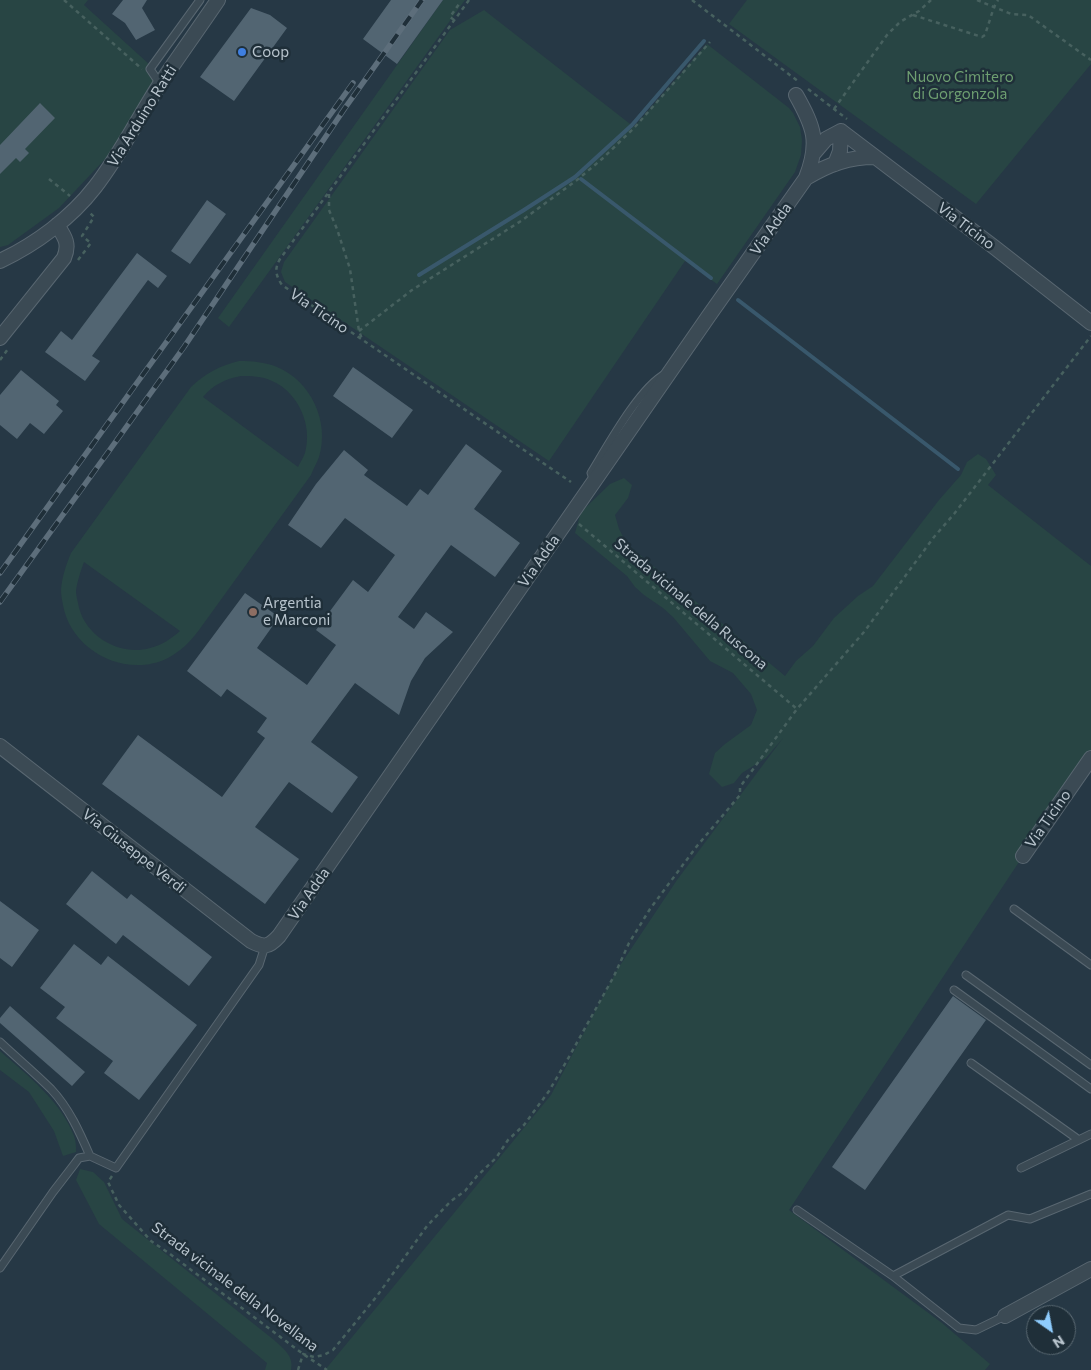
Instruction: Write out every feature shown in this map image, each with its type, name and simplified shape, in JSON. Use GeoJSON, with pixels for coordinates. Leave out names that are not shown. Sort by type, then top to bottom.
{"type":"FeatureCollection","features":[{"type":"Feature","properties":{"kind":"street","name":"Via Arduino Ratti"},"geometry":{"type":"LineString","coordinates":[[0,260],[34,242],[80,205],[120,152],[160,84],[218,0]]}},
{"type":"Feature","properties":{"kind":"street","name":"Via Adda"},"geometry":{"type":"LineString","coordinates":[[268,945],[280,936],[806,178],[814,154],[814,141],[811,128],[796,95]]}},
{"type":"Feature","properties":{"kind":"street"},"geometry":{"type":"LineString","coordinates":[[835,164],[840,151],[841,131]]}},
{"type":"Feature","properties":{"kind":"street","name":"Via Adda"},"geometry":{"type":"LineString","coordinates":[[814,154],[826,139],[841,131]]}},
{"type":"Feature","properties":{"kind":"street","name":"Via Ticino"},"geometry":{"type":"LineString","coordinates":[[841,131],[1091,322]]}},
{"type":"Feature","properties":{"kind":"street","name":"Via Adda"},"geometry":{"type":"LineString","coordinates":[[806,178],[835,164],[854,158],[876,157]]}},
{"type":"Feature","properties":{"kind":"street"},"geometry":{"type":"LineString","coordinates":[[0,338],[64,258],[68,249],[67,242],[57,225]]}},
{"type":"Feature","properties":{"kind":"street","name":"Via Giuseppe Verdi"},"geometry":{"type":"LineString","coordinates":[[0,746],[251,941],[259,946],[268,945]]}},
{"type":"Feature","properties":{"kind":"street","name":"Via Ticino"},"geometry":{"type":"LineString","coordinates":[[1023,856],[1091,758]]}},
{"type":"Feature","properties":{"kind":"street"},"geometry":{"type":"LineString","coordinates":[[1005,1316],[1091,1269]]}},
{"type":"Feature","properties":{"kind":"lane"},"geometry":{"type":"LineString","coordinates":[[160,84],[150,69],[200,0]]}},
{"type":"Feature","properties":{"kind":"lane"},"geometry":{"type":"LineString","coordinates":[[1014,910],[1091,965]]}},
{"type":"Feature","properties":{"kind":"lane","name":"Via Adda"},"geometry":{"type":"LineString","coordinates":[[116,1168],[259,965],[268,945]]}},
{"type":"Feature","properties":{"kind":"lane"},"geometry":{"type":"LineString","coordinates":[[966,975],[1091,1065]]}},
{"type":"Feature","properties":{"kind":"lane"},"geometry":{"type":"LineString","coordinates":[[954,990],[1091,1089]]}},
{"type":"Feature","properties":{"kind":"lane"},"geometry":{"type":"LineString","coordinates":[[0,1042],[52,1090],[63,1103],[90,1156]]}},
{"type":"Feature","properties":{"kind":"lane"},"geometry":{"type":"LineString","coordinates":[[971,1063],[1079,1140]]}},
{"type":"Feature","properties":{"kind":"lane"},"geometry":{"type":"LineString","coordinates":[[1021,1168],[1091,1134]]}},
{"type":"Feature","properties":{"kind":"lane"},"geometry":{"type":"LineString","coordinates":[[0,1268],[79,1158],[90,1156],[116,1168]]}},
{"type":"Feature","properties":{"kind":"lane"},"geometry":{"type":"LineString","coordinates":[[893,1276],[1008,1216],[1030,1219],[1091,1194]]}},
{"type":"Feature","properties":{"kind":"lane"},"geometry":{"type":"LineString","coordinates":[[797,1210],[893,1276],[959,1328],[976,1330],[1005,1316]]}},
{"type":"Feature","properties":{"kind":"path"},"geometry":{"type":"LineString","coordinates":[[64,0],[160,84]]}},
{"type":"Feature","properties":{"kind":"path","name":"Via Ticino"},"geometry":{"type":"LineString","coordinates":[[469,0],[280,259],[276,272],[282,285],[572,482]]}},
{"type":"Feature","properties":{"kind":"path"},"geometry":{"type":"LineString","coordinates":[[834,109],[887,35],[900,22],[931,0]]}},
{"type":"Feature","properties":{"kind":"path"},"geometry":{"type":"LineString","coordinates":[[977,0],[1012,14],[1028,15],[1091,60]]}},
{"type":"Feature","properties":{"kind":"path"},"geometry":{"type":"LineString","coordinates":[[912,15],[982,37],[985,35],[998,0]]}},
{"type":"Feature","properties":{"kind":"path"},"geometry":{"type":"LineString","coordinates":[[454,20],[450,17],[459,4]]}},
{"type":"Feature","properties":{"kind":"path"},"geometry":{"type":"LineString","coordinates":[[359,331],[412,290],[521,221],[577,180],[634,128],[710,42]]}},
{"type":"Feature","properties":{"kind":"path"},"geometry":{"type":"LineString","coordinates":[[49,179],[73,199]]}},
{"type":"Feature","properties":{"kind":"path"},"geometry":{"type":"LineString","coordinates":[[329,193],[329,210],[350,269],[359,331],[362,339]]}},
{"type":"Feature","properties":{"kind":"path"},"geometry":{"type":"LineString","coordinates":[[298,1370],[303,1354],[314,1357],[324,1355],[332,1350],[377,1296],[427,1226],[451,1201],[465,1191],[496,1158],[508,1140],[524,1125],[549,1091],[570,1057],[650,909],[697,846],[740,795],[740,786],[797,709],[864,632],[934,537],[954,514],[1091,336]]}},
{"type":"Feature","properties":{"kind":"path","name":"Strada vicinale della Ruscona"},"geometry":{"type":"LineString","coordinates":[[570,517],[797,709]]}},
{"type":"Feature","properties":{"kind":"path","name":"Strada vicinale della Novellana"},"geometry":{"type":"LineString","coordinates":[[116,1168],[108,1182],[119,1204],[150,1241],[327,1370]]}},
{"type":"Feature","properties":{"kind":"green space"},"geometry":{"type":"Polygon","coordinates":[[[0,0],[88,0],[84,5],[161,75],[107,157],[59,208],[8,245],[0,247],[0,0]]]}},
{"type":"Feature","properties":{"kind":"green space"},"geometry":{"type":"Polygon","coordinates":[[[443,0],[465,0],[229,327],[218,318],[443,0]]]}},
{"type":"Feature","properties":{"kind":"green space","name":"Nuovo Cimitero di Gorgonzola"},"geometry":{"type":"Polygon","coordinates":[[[747,0],[1091,0],[1091,64],[976,204],[729,24],[747,0]]]}},
{"type":"Feature","properties":{"kind":"green space"},"geometry":{"type":"Polygon","coordinates":[[[484,10],[634,127],[707,44],[789,108],[800,127],[802,140],[801,155],[795,172],[717,284],[685,261],[549,461],[285,282],[281,272],[284,262],[450,30],[484,10]]]}},
{"type":"Feature","properties":{"kind":"green space"},"geometry":{"type":"Polygon","coordinates":[[[239,361],[258,362],[277,367],[289,373],[308,392],[320,417],[322,430],[322,444],[317,462],[311,475],[199,630],[185,646],[168,658],[152,664],[118,663],[103,657],[89,648],[77,636],[68,621],[63,605],[61,594],[64,571],[71,553],[191,387],[213,371],[239,361]],[[241,376],[220,383],[203,397],[298,467],[305,453],[307,431],[305,421],[296,401],[281,386],[268,379],[241,376]],[[84,562],[77,587],[78,603],[87,625],[104,641],[126,649],[138,650],[158,645],[180,631],[84,562]]]}},
{"type":"Feature","properties":{"kind":"green space"},"geometry":{"type":"Polygon","coordinates":[[[978,454],[986,459],[996,475],[988,485],[1091,566],[1091,753],[789,1210],[942,1323],[990,1364],[985,1370],[325,1370],[551,1095],[617,970],[677,880],[783,738],[766,758],[742,773],[734,783],[722,787],[709,774],[715,753],[751,725],[757,710],[751,694],[733,673],[710,661],[673,617],[644,595],[627,576],[575,533],[581,512],[610,484],[624,478],[632,485],[628,498],[615,515],[619,529],[627,544],[785,676],[796,661],[813,646],[834,618],[858,596],[873,586],[939,500],[961,475],[967,462],[978,454]]]}},
{"type":"Feature","properties":{"kind":"green space"},"geometry":{"type":"Polygon","coordinates":[[[0,1051],[32,1079],[61,1111],[74,1136],[76,1152],[63,1156],[54,1131],[29,1092],[0,1070],[0,1051]]]}},
{"type":"Feature","properties":{"kind":"green space"},"geometry":{"type":"Polygon","coordinates":[[[80,1169],[93,1172],[104,1182],[122,1219],[274,1340],[290,1357],[291,1370],[265,1370],[267,1363],[99,1224],[76,1180],[80,1169]]]}},
{"type":"Feature","properties":{"kind":"building"},"geometry":{"type":"Polygon","coordinates":[[[123,0],[147,0],[142,8],[155,30],[136,40],[125,23],[112,14],[123,0]]]}},
{"type":"Feature","properties":{"kind":"building"},"geometry":{"type":"Polygon","coordinates":[[[391,0],[443,0],[397,64],[363,39],[391,0]]]}},
{"type":"Feature","properties":{"kind":"building"},"geometry":{"type":"Polygon","coordinates":[[[251,8],[270,15],[287,28],[234,101],[200,77],[251,8]]]}},
{"type":"Feature","properties":{"kind":"building"},"geometry":{"type":"Polygon","coordinates":[[[40,103],[55,118],[25,149],[29,153],[20,162],[16,158],[0,174],[0,145],[40,103]]]}},
{"type":"Feature","properties":{"kind":"building"},"geometry":{"type":"Polygon","coordinates":[[[207,200],[226,214],[190,264],[171,251],[207,200]]]}},
{"type":"Feature","properties":{"kind":"building"},"geometry":{"type":"Polygon","coordinates":[[[137,253],[167,276],[158,288],[148,280],[92,356],[100,361],[85,381],[45,352],[61,331],[72,340],[137,253]]]}},
{"type":"Feature","properties":{"kind":"building"},"geometry":{"type":"Polygon","coordinates":[[[353,367],[413,410],[392,438],[333,396],[353,367]]]}},
{"type":"Feature","properties":{"kind":"building"},"geometry":{"type":"Polygon","coordinates":[[[21,370],[59,401],[56,405],[63,411],[44,434],[30,423],[17,439],[0,425],[0,395],[21,370]]]}},
{"type":"Feature","properties":{"kind":"building"},"geometry":{"type":"Polygon","coordinates":[[[466,444],[502,471],[474,509],[520,543],[495,577],[451,545],[398,617],[414,629],[426,612],[453,632],[425,658],[411,681],[399,715],[355,683],[311,742],[358,777],[332,813],[289,782],[255,827],[299,859],[265,904],[102,784],[138,735],[222,797],[265,738],[257,732],[267,718],[227,689],[221,697],[187,671],[245,593],[279,617],[257,648],[307,685],[336,645],[316,630],[353,580],[368,592],[395,555],[345,518],[321,548],[288,525],[316,484],[344,450],[368,470],[364,475],[407,506],[420,489],[428,495],[466,444]]]}},
{"type":"Feature","properties":{"kind":"building"},"geometry":{"type":"Polygon","coordinates":[[[92,871],[127,899],[131,894],[212,957],[189,986],[123,935],[116,944],[66,904],[92,871]]]}},
{"type":"Feature","properties":{"kind":"building"},"geometry":{"type":"Polygon","coordinates":[[[0,901],[39,930],[12,967],[0,958],[0,901]]]}},
{"type":"Feature","properties":{"kind":"building"},"geometry":{"type":"Polygon","coordinates":[[[74,944],[101,965],[108,956],[197,1025],[139,1100],[104,1073],[113,1061],[56,1018],[65,1007],[40,988],[74,944]]]}},
{"type":"Feature","properties":{"kind":"building"},"geometry":{"type":"Polygon","coordinates":[[[953,996],[986,1020],[865,1190],[832,1167],[953,996]]]}},
{"type":"Feature","properties":{"kind":"building"},"geometry":{"type":"Polygon","coordinates":[[[10,1006],[85,1072],[72,1086],[0,1023],[0,1018],[10,1006]]]}},
{"type":"Feature","properties":{"kind":"waterway"},"geometry":{"type":"LineString","coordinates":[[419,275],[575,177],[632,125],[704,41]]}},
{"type":"Feature","properties":{"kind":"waterway"},"geometry":{"type":"LineString","coordinates":[[581,179],[711,278]]}},
{"type":"Feature","properties":{"kind":"waterway"},"geometry":{"type":"LineString","coordinates":[[738,300],[958,469]]}},
{"type":"Feature","properties":{"kind":"railway"},"geometry":{"type":"LineString","coordinates":[[0,602],[184,347],[345,108],[422,0]]}},
{"type":"Feature","properties":{"kind":"railway"},"geometry":{"type":"LineString","coordinates":[[0,573],[353,83]]}},
{"type":"Feature","properties":{"kind":"place","name":"Coop"},"geometry":{"type":"Point","coordinates":[242,52]}},
{"type":"Feature","properties":{"kind":"place","name":"Argentia e Marconi"},"geometry":{"type":"Point","coordinates":[253,612]}}]}
